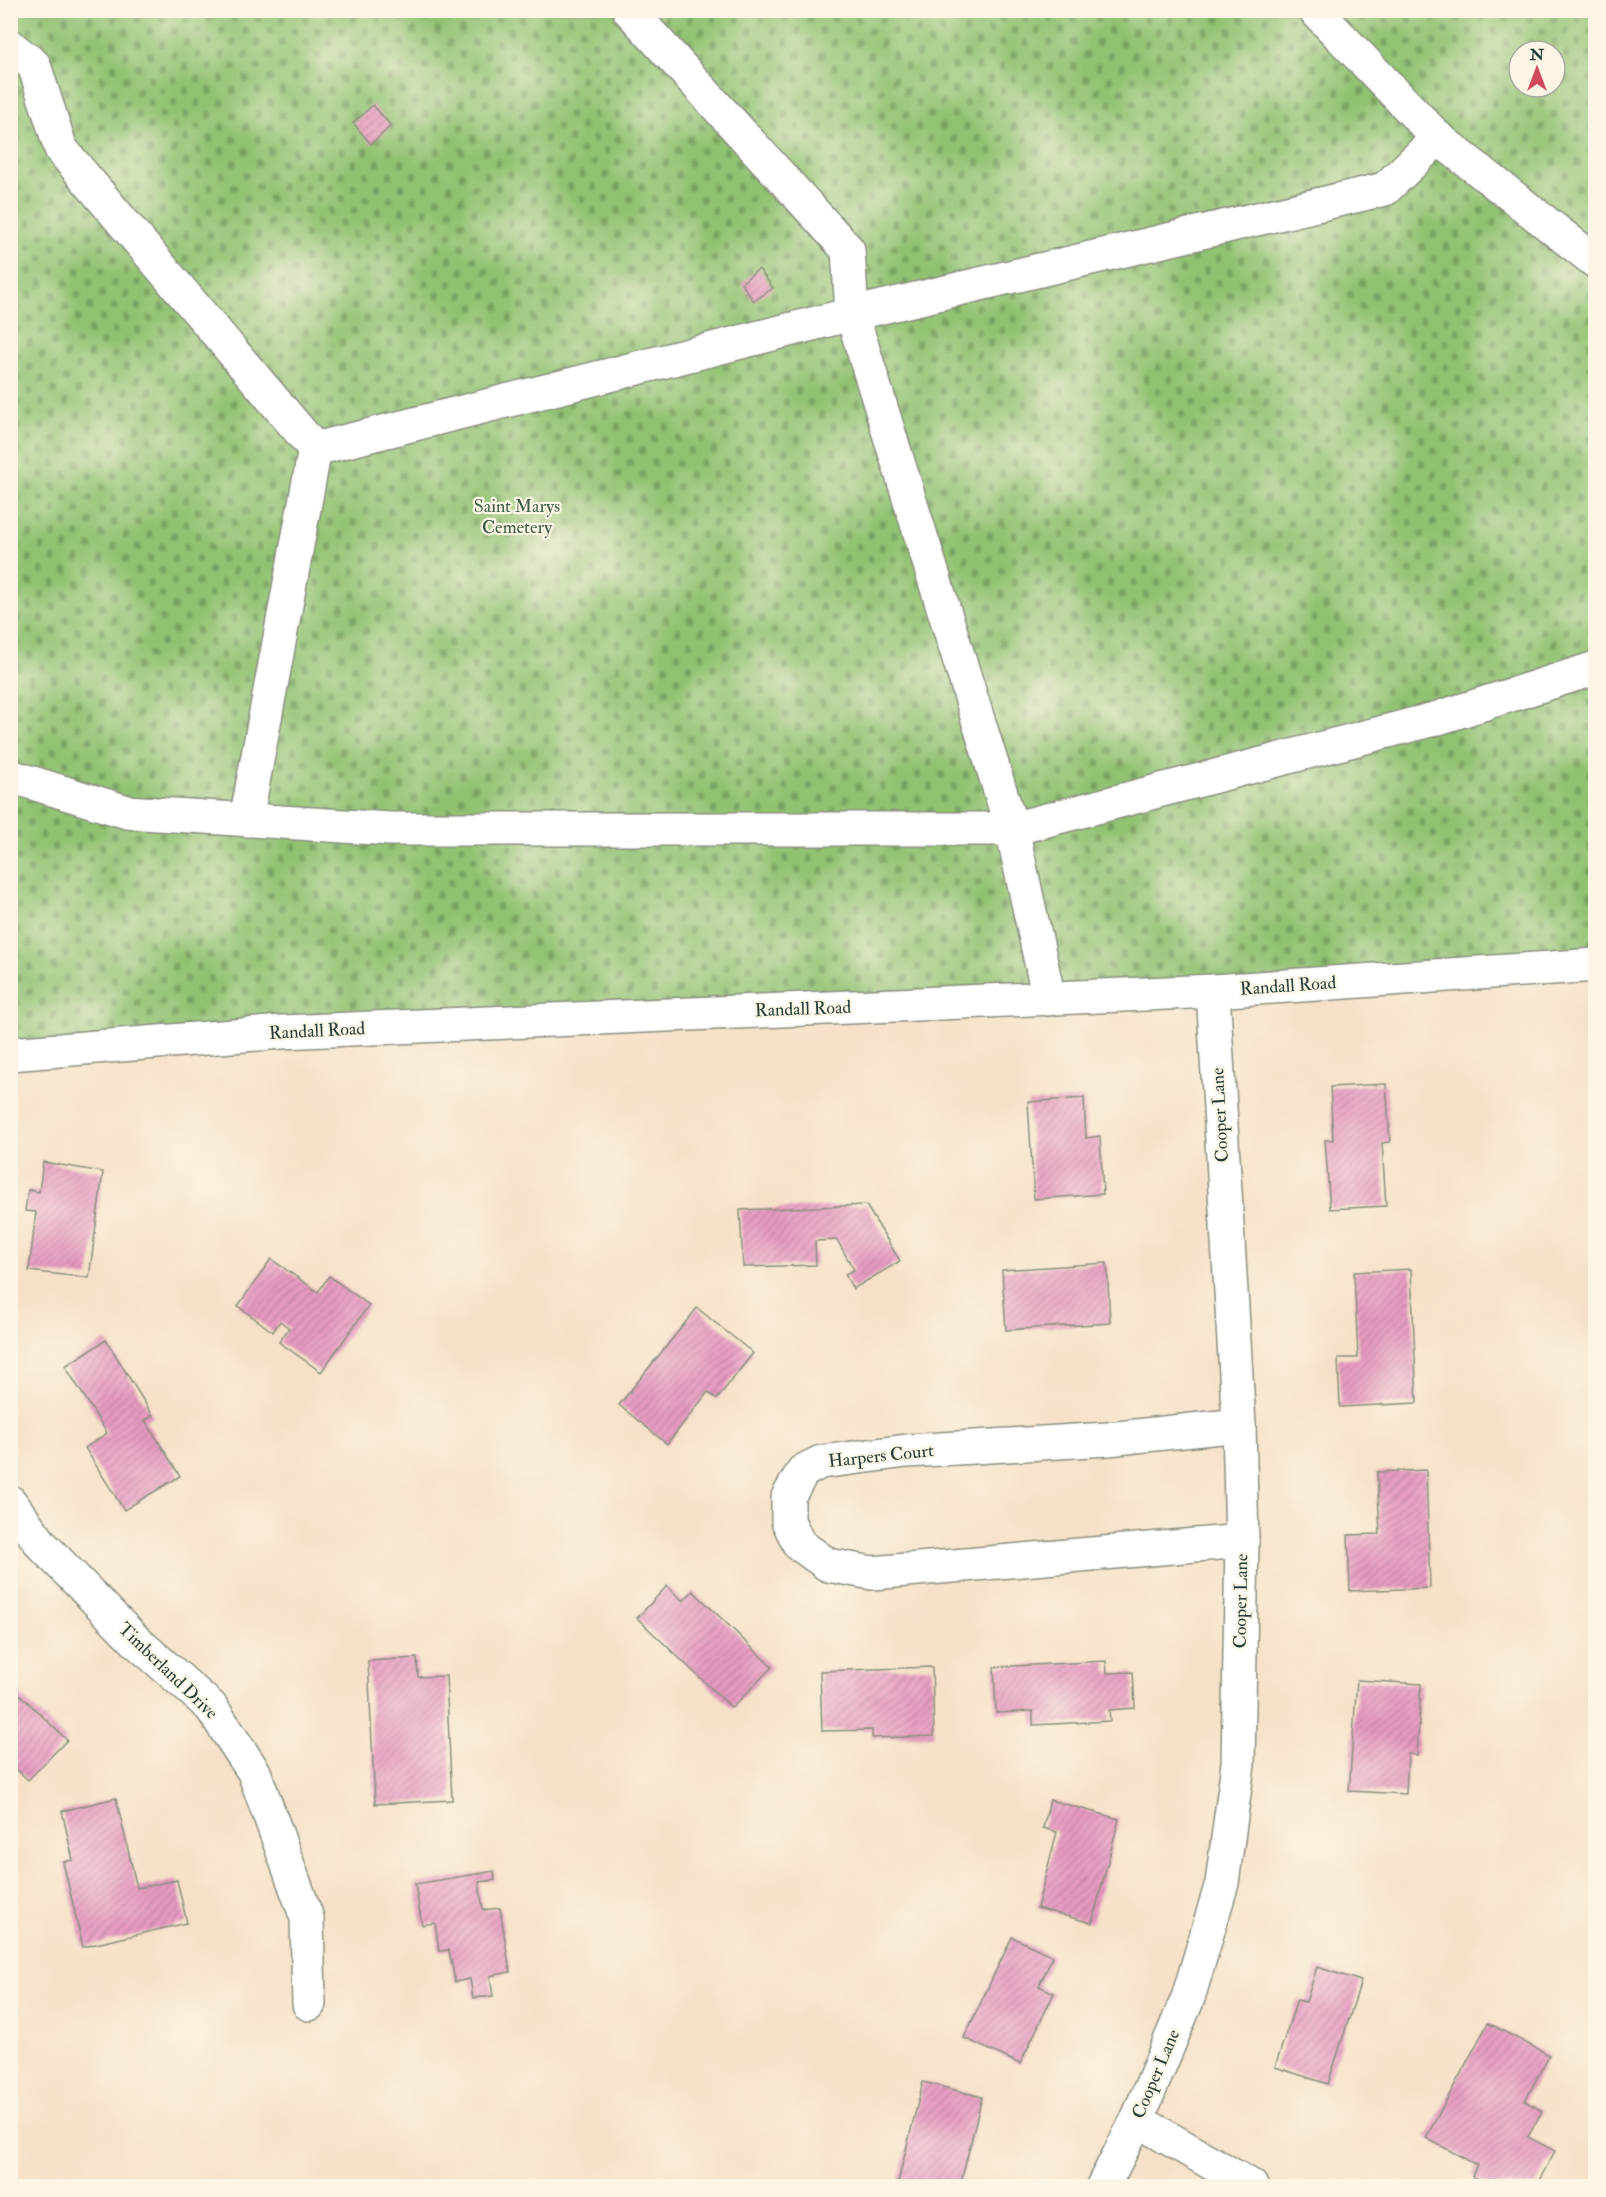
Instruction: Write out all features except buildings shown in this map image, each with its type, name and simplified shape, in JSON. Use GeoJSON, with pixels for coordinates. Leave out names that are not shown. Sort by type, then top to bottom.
{"type":"FeatureCollection","features":[{"type":"Feature","properties":{"kind":"street"},"geometry":{"type":"LineString","coordinates":[[629,10],[848,250],[852,314],[1012,829],[1049,999]]}},
{"type":"Feature","properties":{"kind":"street"},"geometry":{"type":"LineString","coordinates":[[1315,10],[1438,138],[1596,262]]}},
{"type":"Feature","properties":{"kind":"street"},"geometry":{"type":"LineString","coordinates":[[10,46],[34,65],[61,149],[315,449]]}},
{"type":"Feature","properties":{"kind":"street"},"geometry":{"type":"LineString","coordinates":[[315,449],[852,314],[1385,189],[1438,138]]}},
{"type":"Feature","properties":{"kind":"street"},"geometry":{"type":"LineString","coordinates":[[246,820],[315,449]]}},
{"type":"Feature","properties":{"kind":"street"},"geometry":{"type":"LineString","coordinates":[[10,776],[127,812],[390,829],[1012,829],[1438,717],[1596,668]]}},
{"type":"Feature","properties":{"kind":"street","name":"Randall Road"},"geometry":{"type":"LineString","coordinates":[[10,1054],[282,1032],[1213,991],[1596,965]]}},
{"type":"Feature","properties":{"kind":"street","name":"Cooper Lane"},"geometry":{"type":"LineString","coordinates":[[1103,2187],[1137,2120],[1188,1998],[1222,1883],[1238,1764],[1242,1541],[1239,1425],[1213,991]]}},
{"type":"Feature","properties":{"kind":"street","name":"Harpers Court"},"geometry":{"type":"LineString","coordinates":[[1239,1425],[1108,1439],[907,1451],[821,1462],[803,1471],[788,1497],[788,1521],[799,1544],[828,1565],[872,1572],[1242,1541]]}},
{"type":"Feature","properties":{"kind":"street","name":"Timberland Drive"},"geometry":{"type":"LineString","coordinates":[[10,1502],[42,1545],[73,1577],[137,1642],[211,1707],[254,1772],[307,1918],[309,2004]]}},
{"type":"Feature","properties":{"kind":"street"},"geometry":{"type":"LineString","coordinates":[[1137,2120],[1251,2187]]}},
{"type":"Feature","properties":{"kind":"green space","name":"Saint Marys Cemetery"},"geometry":{"type":"Polygon","coordinates":[[[11,11],[1595,11],[1595,965],[11,1054],[11,11]]]}}]}
